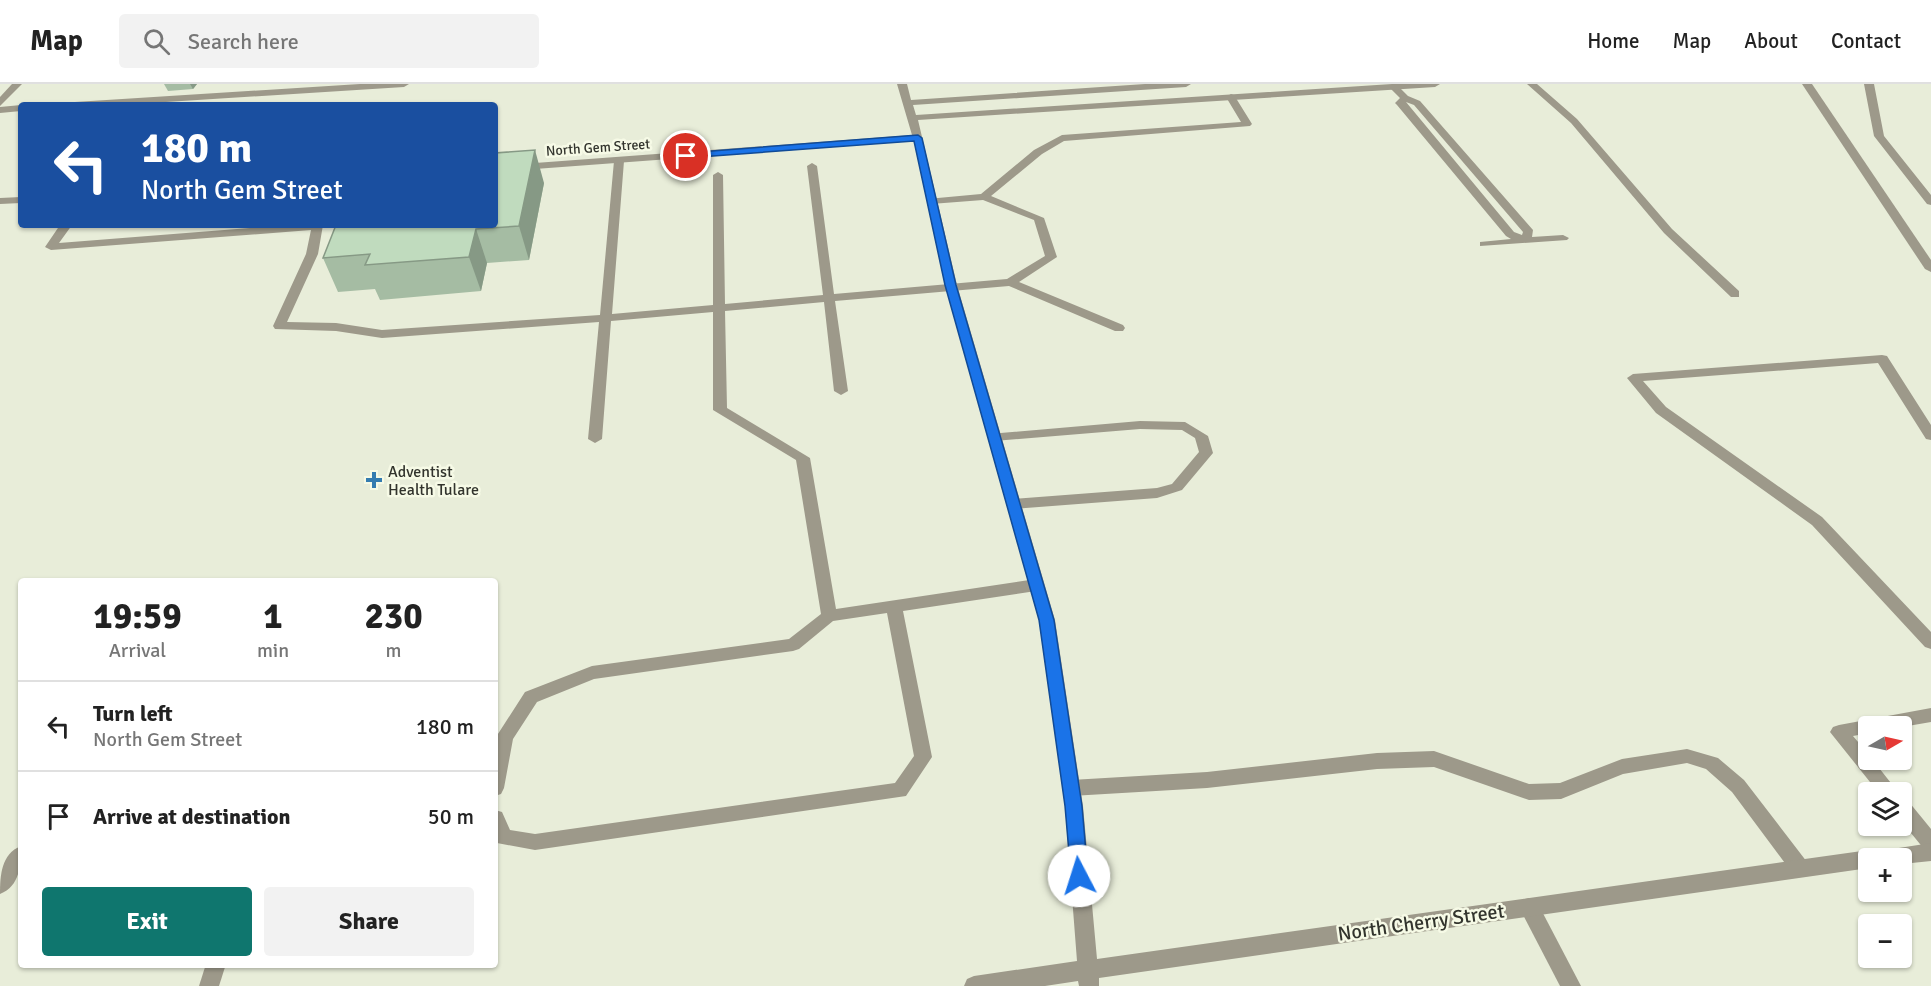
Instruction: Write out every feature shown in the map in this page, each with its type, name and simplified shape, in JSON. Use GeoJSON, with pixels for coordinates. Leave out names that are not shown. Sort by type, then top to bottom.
{"type":"FeatureCollection","features":[{"type":"Feature","properties":{"kind":"street"},"geometry":{"type":"LineString","coordinates":[[0,103],[17,84]]}},
{"type":"Feature","properties":{"kind":"street"},"geometry":{"type":"LineString","coordinates":[[122,102],[404,84]]}},
{"type":"Feature","properties":{"kind":"street"},"geometry":{"type":"LineString","coordinates":[[902,84],[918,138],[951,285],[1047,620],[1071,788],[1088,978]]}},
{"type":"Feature","properties":{"kind":"street"},"geometry":{"type":"LineString","coordinates":[[907,103],[1186,84]]}},
{"type":"Feature","properties":{"kind":"street"},"geometry":{"type":"LineString","coordinates":[[911,118],[1435,84]]}},
{"type":"Feature","properties":{"kind":"street"},"geometry":{"type":"LineString","coordinates":[[1532,84],[1574,121],[1668,231],[1735,294]]}},
{"type":"Feature","properties":{"kind":"street"},"geometry":{"type":"LineString","coordinates":[[1807,84],[1837,125],[1864,170],[1931,269]]}},
{"type":"Feature","properties":{"kind":"street"},"geometry":{"type":"LineString","coordinates":[[1869,84],[1879,136],[1931,202]]}},
{"type":"Feature","properties":{"kind":"street"},"geometry":{"type":"LineString","coordinates":[[1394,87],[1405,98],[1417,103],[1530,232],[1525,241]]}},
{"type":"Feature","properties":{"kind":"street"},"geometry":{"type":"LineString","coordinates":[[984,197],[1038,152],[1062,138],[1247,124],[1232,97]]}},
{"type":"Feature","properties":{"kind":"street"},"geometry":{"type":"LineString","coordinates":[[1405,98],[1400,103],[1510,234],[1525,241]]}},
{"type":"Feature","properties":{"kind":"street"},"geometry":{"type":"LineString","coordinates":[[0,110],[18,108]]}},
{"type":"Feature","properties":{"kind":"street","name":"North Gem Street"},"geometry":{"type":"LineString","coordinates":[[498,169],[918,138]]}},
{"type":"Feature","properties":{"kind":"street"},"geometry":{"type":"LineString","coordinates":[[595,439],[619,161]]}},
{"type":"Feature","properties":{"kind":"street"},"geometry":{"type":"LineString","coordinates":[[812,166],[841,391]]}},
{"type":"Feature","properties":{"kind":"street"},"geometry":{"type":"LineString","coordinates":[[718,175],[720,410],[803,458],[829,616]]}},
{"type":"Feature","properties":{"kind":"street"},"geometry":{"type":"LineString","coordinates":[[931,201],[984,197],[1039,218],[1051,256],[1010,282]]}},
{"type":"Feature","properties":{"kind":"street"},"geometry":{"type":"LineString","coordinates":[[0,201],[18,201]]}},
{"type":"Feature","properties":{"kind":"street"},"geometry":{"type":"LineString","coordinates":[[64,228],[51,247],[281,228]]}},
{"type":"Feature","properties":{"kind":"street"},"geometry":{"type":"LineString","coordinates":[[316,228],[312,254],[279,326],[336,327],[382,334],[604,318],[951,285],[1010,282],[1119,328]]}},
{"type":"Feature","properties":{"kind":"street"},"geometry":{"type":"LineString","coordinates":[[1484,244],[1563,238]]}},
{"type":"Feature","properties":{"kind":"street"},"geometry":{"type":"LineString","coordinates":[[1931,436],[1882,359],[1633,378],[1661,410],[1817,521],[1931,643]]}},
{"type":"Feature","properties":{"kind":"street"},"geometry":{"type":"LineString","coordinates":[[994,437],[1140,425],[1185,426],[1201,436],[1206,453],[1177,487],[1157,493],[1013,504]]}},
{"type":"Feature","properties":{"kind":"street"},"geometry":{"type":"LineString","coordinates":[[498,772],[505,736],[531,697],[592,674],[794,645],[829,616],[1036,585]]}},
{"type":"Feature","properties":{"kind":"street"},"geometry":{"type":"LineString","coordinates":[[498,824],[504,837],[535,842],[900,789],[922,757],[894,606]]}},
{"type":"Feature","properties":{"kind":"street"},"geometry":{"type":"LineString","coordinates":[[1912,718],[1931,715]]}},
{"type":"Feature","properties":{"kind":"street"},"geometry":{"type":"LineString","coordinates":[[1858,728],[1839,732],[1858,755]]}},
{"type":"Feature","properties":{"kind":"street"},"geometry":{"type":"LineString","coordinates":[[1071,788],[1207,780],[1377,761],[1434,759],[1529,792],[1561,791],[1622,767],[1687,756],[1712,763],[1738,786],[1800,868]]}},
{"type":"Feature","properties":{"kind":"street"},"geometry":{"type":"LineString","coordinates":[[1871,770],[1881,782]]}},
{"type":"Feature","properties":{"kind":"street"},"geometry":{"type":"LineString","coordinates":[[1912,820],[1931,843]]}},
{"type":"Feature","properties":{"kind":"street"},"geometry":{"type":"LineString","coordinates":[[1912,854],[1931,852]]}},
{"type":"Feature","properties":{"kind":"street"},"geometry":{"type":"LineString","coordinates":[[0,885],[18,859]]}},
{"type":"Feature","properties":{"kind":"street","name":"North Cherry Street"},"geometry":{"type":"LineString","coordinates":[[974,986],[1088,978],[1529,907],[1858,860]]}},
{"type":"Feature","properties":{"kind":"street"},"geometry":{"type":"LineString","coordinates":[[1529,907],[1570,986]]}},
{"type":"Feature","properties":{"kind":"street"},"geometry":{"type":"LineString","coordinates":[[209,986],[215,968]]}},
{"type":"Feature","properties":{"kind":"building"},"geometry":{"type":"Polygon","coordinates":[[[535,150],[519,226],[498,227],[498,153],[535,150]]]}},
{"type":"Feature","properties":{"kind":"building"},"geometry":{"type":"Polygon","coordinates":[[[335,228],[490,228],[476,229],[469,257],[365,265],[370,254],[323,258],[335,228]]]}},
{"type":"Feature","properties":{"kind":"place","name":"Adventist Health Tulare"},"geometry":{"type":"Point","coordinates":[374,480]}},
{"type":"Feature","properties":{"kind":"route"},"geometry":{"type":"LineString","coordinates":[[686,156],[918,138],[951,285],[1047,620],[1074,806],[1079,876]]}}]}
